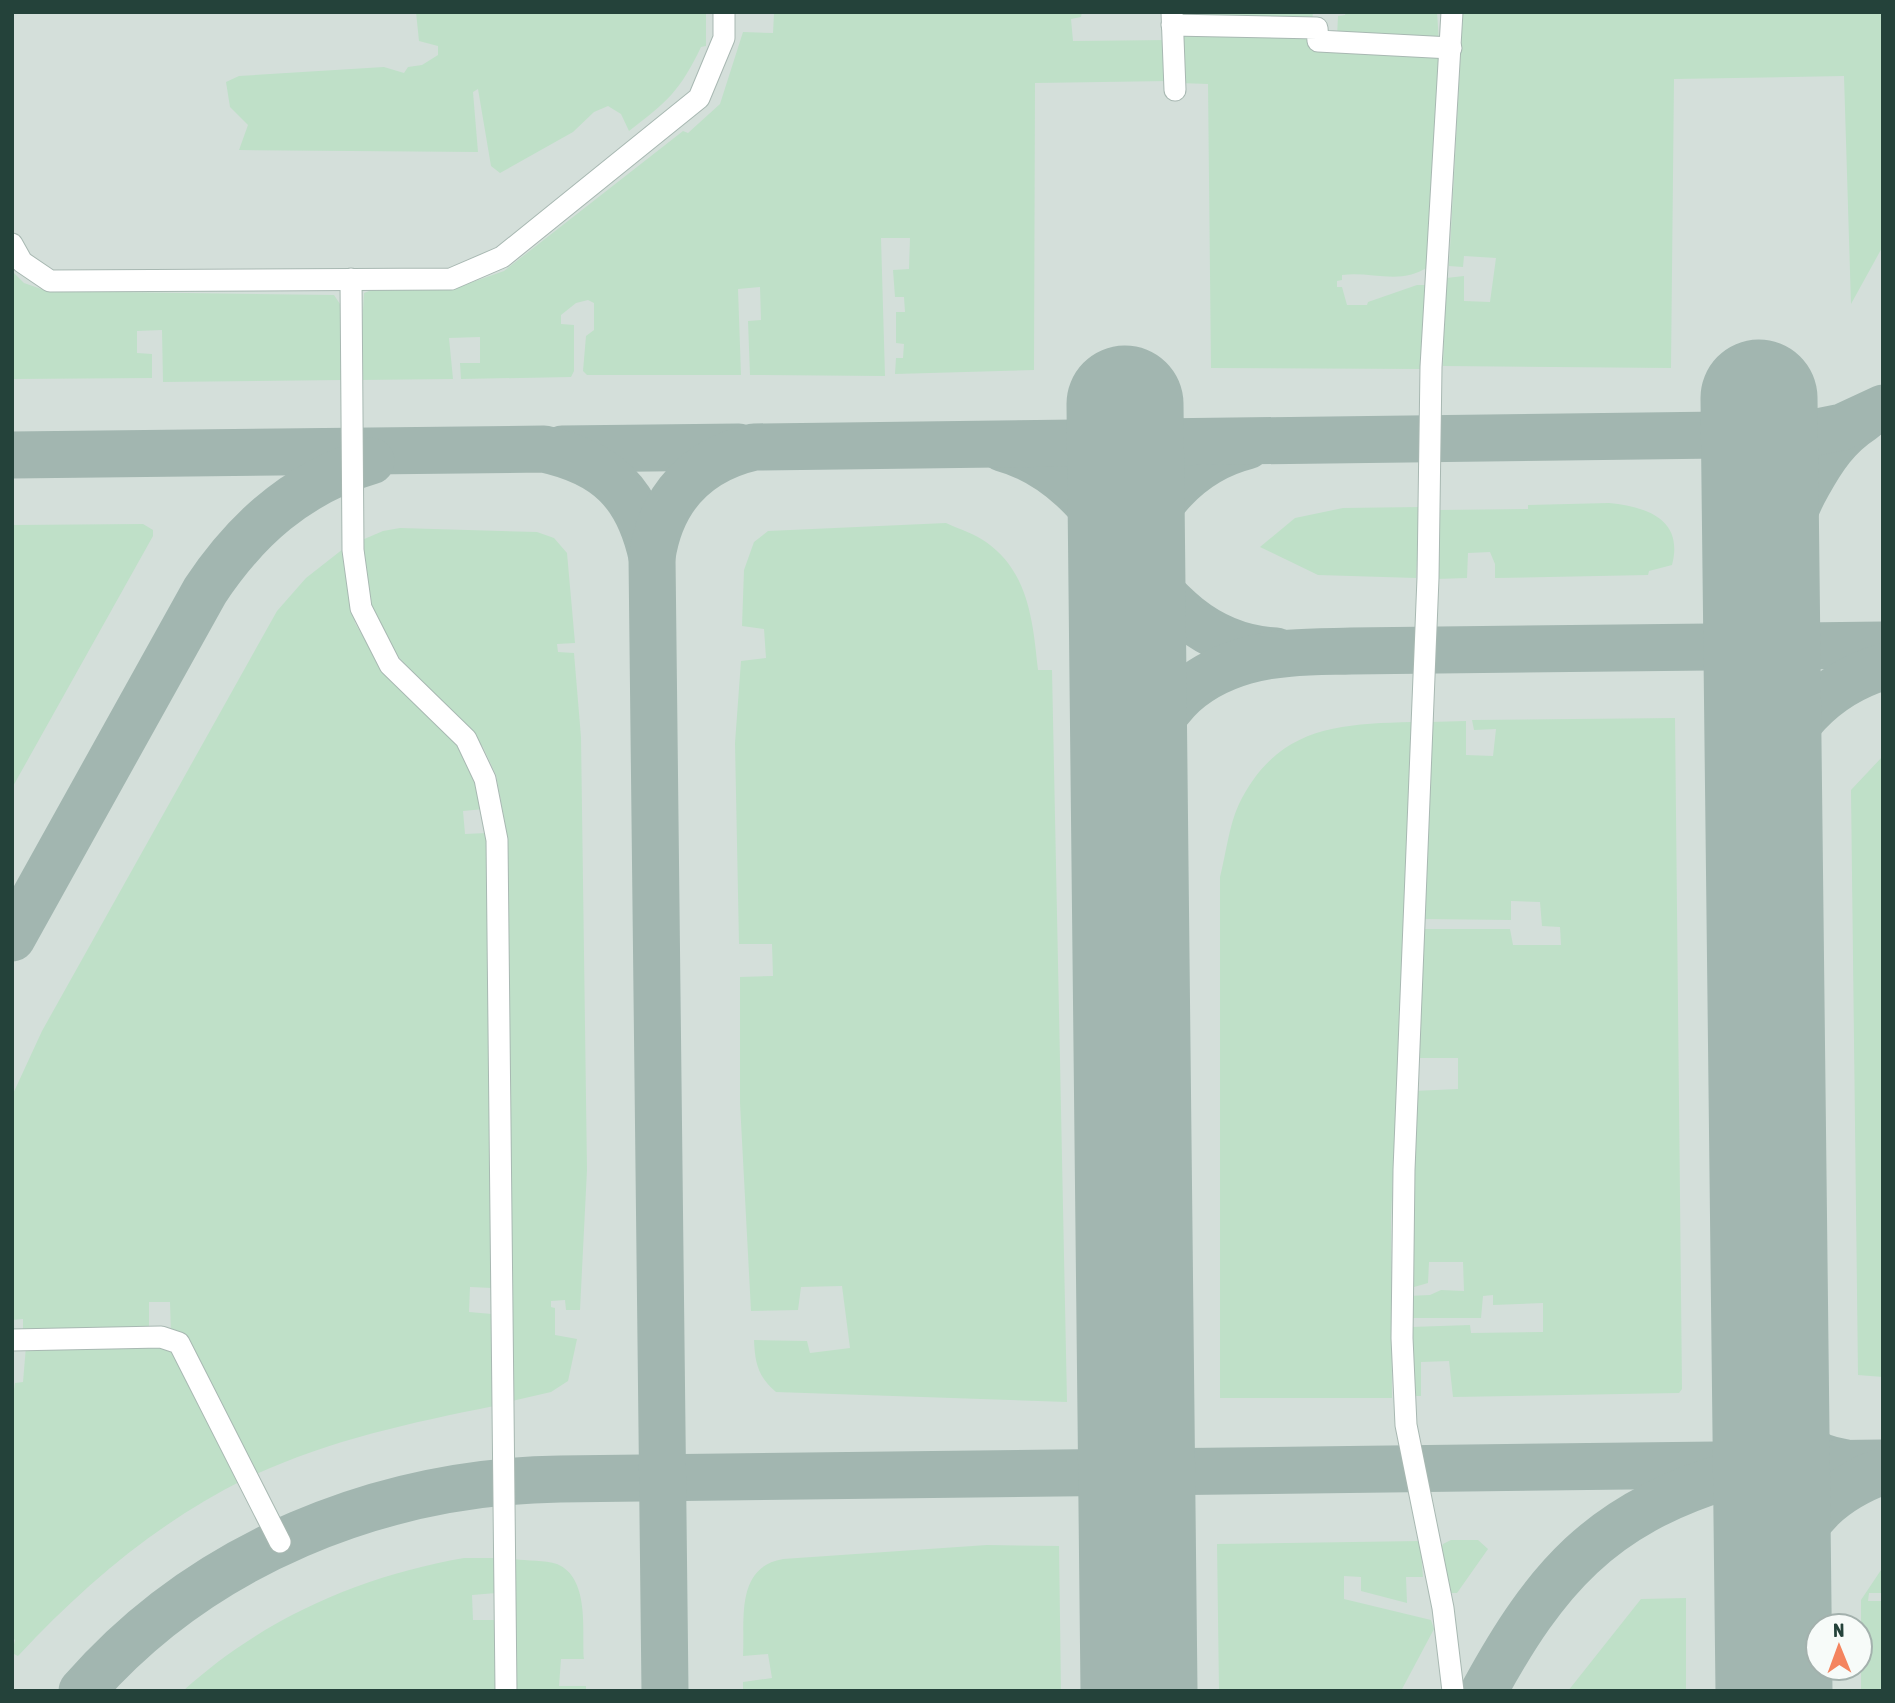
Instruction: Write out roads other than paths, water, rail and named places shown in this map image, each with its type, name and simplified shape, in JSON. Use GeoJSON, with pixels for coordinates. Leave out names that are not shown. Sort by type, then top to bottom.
{"type":"FeatureCollection","features":[{"type":"Feature","properties":{"kind":"lane"},"geometry":{"type":"LineString","coordinates":[[12,244],[22,262],[50,281],[451,278],[502,257],[699,98],[724,38],[724,12]]}},
{"type":"Feature","properties":{"kind":"lane"},"geometry":{"type":"LineString","coordinates":[[1452,12],[1431,367],[1428,578],[1404,1170],[1402,1338],[1406,1425],[1443,1608],[1453,1691]]}},
{"type":"Feature","properties":{"kind":"lane"},"geometry":{"type":"LineString","coordinates":[[1175,90],[1172,19],[1317,28],[1318,41],[1451,48]]}},
{"type":"Feature","properties":{"kind":"lane"},"geometry":{"type":"LineString","coordinates":[[351,279],[353,550],[360,608],[390,665],[466,739],[485,779],[497,840],[506,1691]]}},
{"type":"Feature","properties":{"kind":"lane"},"geometry":{"type":"LineString","coordinates":[[12,1340],[161,1337],[179,1343],[280,1542]]}}]}
